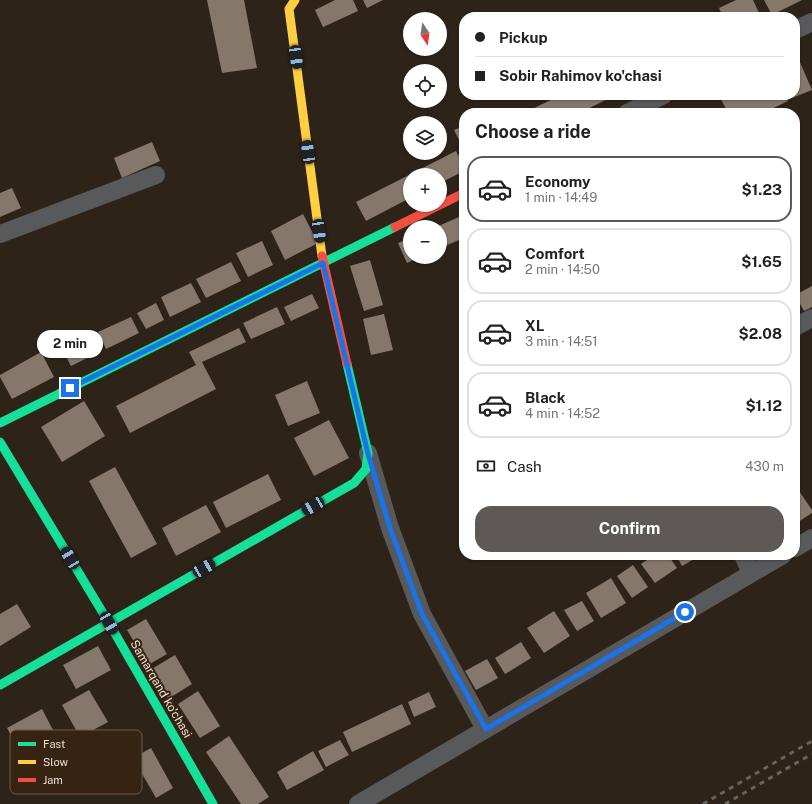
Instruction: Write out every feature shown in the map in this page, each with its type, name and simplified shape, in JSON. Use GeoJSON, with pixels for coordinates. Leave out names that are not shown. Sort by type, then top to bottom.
{"type":"FeatureCollection","features":[{"type":"Feature","properties":{"kind":"street"},"geometry":{"type":"LineString","coordinates":[[295,0],[289,9],[323,263],[368,454],[390,528],[422,614],[486,729]]}},
{"type":"Feature","properties":{"kind":"street"},"geometry":{"type":"LineString","coordinates":[[800,28],[812,22]]}},
{"type":"Feature","properties":{"kind":"street"},"geometry":{"type":"LineString","coordinates":[[637,108],[654,100]]}},
{"type":"Feature","properties":{"kind":"street"},"geometry":{"type":"LineString","coordinates":[[0,234],[156,175]]}},
{"type":"Feature","properties":{"kind":"street"},"geometry":{"type":"LineString","coordinates":[[0,423],[459,195]]}},
{"type":"Feature","properties":{"kind":"street"},"geometry":{"type":"LineString","coordinates":[[800,324],[812,318]]}},
{"type":"Feature","properties":{"kind":"street","name":"Samarqand ko'chasi"},"geometry":{"type":"LineString","coordinates":[[0,442],[109,623],[213,804]]}},
{"type":"Feature","properties":{"kind":"street"},"geometry":{"type":"LineString","coordinates":[[0,685],[354,483],[366,468],[368,454]]}},
{"type":"Feature","properties":{"kind":"street"},"geometry":{"type":"LineString","coordinates":[[800,545],[812,538]]}},
{"type":"Feature","properties":{"kind":"street"},"geometry":{"type":"LineString","coordinates":[[745,560],[751,573]]}},
{"type":"Feature","properties":{"kind":"street"},"geometry":{"type":"LineString","coordinates":[[358,804],[774,560]]}},
{"type":"Feature","properties":{"kind":"building"},"geometry":{"type":"Polygon","coordinates":[[[207,0],[244,0],[257,68],[222,73],[207,0]]]}},
{"type":"Feature","properties":{"kind":"building"},"geometry":{"type":"Polygon","coordinates":[[[335,0],[353,0],[358,11],[323,27],[315,10],[335,0]]]}},
{"type":"Feature","properties":{"kind":"building"},"geometry":{"type":"Polygon","coordinates":[[[363,0],[383,0],[367,8],[363,0]]]}},
{"type":"Feature","properties":{"kind":"building"},"geometry":{"type":"Polygon","coordinates":[[[736,0],[753,0],[759,12],[721,12],[719,8],[736,0]]]}},
{"type":"Feature","properties":{"kind":"building"},"geometry":{"type":"Polygon","coordinates":[[[764,0],[802,0],[778,12],[770,12],[764,0]]]}},
{"type":"Feature","properties":{"kind":"building"},"geometry":{"type":"Polygon","coordinates":[[[800,62],[812,90],[800,95],[800,62]]]}},
{"type":"Feature","properties":{"kind":"building"},"geometry":{"type":"Polygon","coordinates":[[[551,100],[606,100],[589,108],[534,108],[551,100]]]}},
{"type":"Feature","properties":{"kind":"building"},"geometry":{"type":"Polygon","coordinates":[[[722,100],[788,101],[773,108],[726,108],[722,100]]]}},
{"type":"Feature","properties":{"kind":"building"},"geometry":{"type":"Polygon","coordinates":[[[459,128],[459,140],[454,130],[459,128]]]}},
{"type":"Feature","properties":{"kind":"building"},"geometry":{"type":"Polygon","coordinates":[[[152,142],[160,161],[122,178],[114,158],[152,142]]]}},
{"type":"Feature","properties":{"kind":"building"},"geometry":{"type":"Polygon","coordinates":[[[456,151],[459,157],[459,174],[447,180],[447,168],[423,168],[438,160],[447,160],[447,156],[456,151]]]}},
{"type":"Feature","properties":{"kind":"building"},"geometry":{"type":"Polygon","coordinates":[[[403,178],[403,202],[366,221],[356,202],[403,178]]]}},
{"type":"Feature","properties":{"kind":"building"},"geometry":{"type":"Polygon","coordinates":[[[12,188],[21,208],[0,217],[0,193],[12,188]]]}},
{"type":"Feature","properties":{"kind":"building"},"geometry":{"type":"Polygon","coordinates":[[[303,214],[318,243],[285,260],[271,231],[303,214]]]}},
{"type":"Feature","properties":{"kind":"building"},"geometry":{"type":"Polygon","coordinates":[[[459,217],[459,240],[447,245],[447,222],[459,217]]]}},
{"type":"Feature","properties":{"kind":"building"},"geometry":{"type":"Polygon","coordinates":[[[262,241],[273,265],[248,277],[236,253],[262,241]]]}},
{"type":"Feature","properties":{"kind":"building"},"geometry":{"type":"Polygon","coordinates":[[[403,241],[403,254],[398,243],[403,241]]]}},
{"type":"Feature","properties":{"kind":"building"},"geometry":{"type":"Polygon","coordinates":[[[370,260],[383,305],[364,311],[350,266],[370,260]]]}},
{"type":"Feature","properties":{"kind":"building"},"geometry":{"type":"Polygon","coordinates":[[[231,262],[241,281],[206,298],[196,279],[231,262]]]}},
{"type":"Feature","properties":{"kind":"building"},"geometry":{"type":"Polygon","coordinates":[[[191,283],[201,302],[170,317],[161,297],[191,283]]]}},
{"type":"Feature","properties":{"kind":"building"},"geometry":{"type":"Polygon","coordinates":[[[812,286],[812,307],[804,311],[800,304],[800,292],[812,286]]]}},
{"type":"Feature","properties":{"kind":"building"},"geometry":{"type":"Polygon","coordinates":[[[312,294],[319,308],[291,321],[284,307],[312,294]]]}},
{"type":"Feature","properties":{"kind":"building"},"geometry":{"type":"Polygon","coordinates":[[[156,303],[164,320],[146,329],[137,313],[156,303]]]}},
{"type":"Feature","properties":{"kind":"building"},"geometry":{"type":"Polygon","coordinates":[[[277,307],[285,324],[251,339],[243,323],[277,307]]]}},
{"type":"Feature","properties":{"kind":"building"},"geometry":{"type":"Polygon","coordinates":[[[384,314],[393,350],[371,355],[363,319],[384,314]]]}},
{"type":"Feature","properties":{"kind":"building"},"geometry":{"type":"Polygon","coordinates":[[[131,317],[139,333],[106,349],[98,332],[131,317]]]}},
{"type":"Feature","properties":{"kind":"building"},"geometry":{"type":"Polygon","coordinates":[[[239,328],[246,342],[202,362],[216,389],[130,433],[116,406],[196,365],[189,352],[239,328]]]}},
{"type":"Feature","properties":{"kind":"building"},"geometry":{"type":"Polygon","coordinates":[[[90,336],[99,352],[71,366],[63,351],[90,336]]]}},
{"type":"Feature","properties":{"kind":"building"},"geometry":{"type":"Polygon","coordinates":[[[41,352],[54,377],[12,399],[0,375],[41,352]]]}},
{"type":"Feature","properties":{"kind":"building"},"geometry":{"type":"Polygon","coordinates":[[[307,381],[320,413],[288,426],[275,395],[307,381]]]}},
{"type":"Feature","properties":{"kind":"building"},"geometry":{"type":"Polygon","coordinates":[[[84,401],[105,436],[62,462],[41,427],[84,401]]]}},
{"type":"Feature","properties":{"kind":"building"},"geometry":{"type":"Polygon","coordinates":[[[329,420],[349,458],[314,476],[294,438],[329,420]]]}},
{"type":"Feature","properties":{"kind":"building"},"geometry":{"type":"Polygon","coordinates":[[[115,467],[157,544],[131,558],[89,481],[115,467]]]}},
{"type":"Feature","properties":{"kind":"building"},"geometry":{"type":"Polygon","coordinates":[[[268,474],[281,500],[226,528],[213,502],[268,474]]]}},
{"type":"Feature","properties":{"kind":"building"},"geometry":{"type":"Polygon","coordinates":[[[800,492],[812,510],[812,513],[800,521],[800,492]]]}},
{"type":"Feature","properties":{"kind":"building"},"geometry":{"type":"Polygon","coordinates":[[[206,505],[221,532],[176,556],[162,528],[206,505]]]}},
{"type":"Feature","properties":{"kind":"building"},"geometry":{"type":"Polygon","coordinates":[[[647,560],[671,560],[677,568],[655,583],[641,564],[647,560]]]}},
{"type":"Feature","properties":{"kind":"building"},"geometry":{"type":"Polygon","coordinates":[[[679,560],[692,560],[682,566],[679,560]]]}},
{"type":"Feature","properties":{"kind":"building"},"geometry":{"type":"Polygon","coordinates":[[[633,565],[648,587],[632,598],[617,576],[633,565]]]}},
{"type":"Feature","properties":{"kind":"building"},"geometry":{"type":"Polygon","coordinates":[[[611,578],[626,603],[601,618],[586,593],[611,578]]]}},
{"type":"Feature","properties":{"kind":"building"},"geometry":{"type":"Polygon","coordinates":[[[582,601],[594,621],[577,631],[564,610],[582,601]]]}},
{"type":"Feature","properties":{"kind":"building"},"geometry":{"type":"Polygon","coordinates":[[[17,604],[31,627],[0,646],[0,614],[17,604]]]}},
{"type":"Feature","properties":{"kind":"building"},"geometry":{"type":"Polygon","coordinates":[[[554,611],[570,636],[544,653],[527,628],[554,611]]]}},
{"type":"Feature","properties":{"kind":"building"},"geometry":{"type":"Polygon","coordinates":[[[146,619],[167,654],[148,665],[127,630],[146,619]]]}},
{"type":"Feature","properties":{"kind":"building"},"geometry":{"type":"Polygon","coordinates":[[[521,642],[531,658],[505,674],[495,658],[521,642]]]}},
{"type":"Feature","properties":{"kind":"building"},"geometry":{"type":"Polygon","coordinates":[[[98,646],[111,670],[76,689],[63,665],[98,646]]]}},
{"type":"Feature","properties":{"kind":"building"},"geometry":{"type":"Polygon","coordinates":[[[175,655],[192,684],[168,699],[150,670],[175,655]]]}},
{"type":"Feature","properties":{"kind":"building"},"geometry":{"type":"Polygon","coordinates":[[[487,659],[498,678],[476,690],[465,671],[487,659]]]}},
{"type":"Feature","properties":{"kind":"building"},"geometry":{"type":"Polygon","coordinates":[[[89,690],[108,722],[93,730],[76,730],[62,705],[89,690]]]}},
{"type":"Feature","properties":{"kind":"building"},"geometry":{"type":"Polygon","coordinates":[[[198,691],[220,726],[200,738],[178,704],[198,691]]]}},
{"type":"Feature","properties":{"kind":"building"},"geometry":{"type":"Polygon","coordinates":[[[429,692],[436,707],[414,717],[408,702],[429,692]]]}},
{"type":"Feature","properties":{"kind":"building"},"geometry":{"type":"Polygon","coordinates":[[[402,704],[411,724],[352,752],[343,732],[402,704]]]}},
{"type":"Feature","properties":{"kind":"building"},"geometry":{"type":"Polygon","coordinates":[[[42,709],[53,730],[10,730],[10,734],[7,728],[42,709]]]}},
{"type":"Feature","properties":{"kind":"building"},"geometry":{"type":"Polygon","coordinates":[[[229,736],[269,797],[258,804],[241,804],[206,752],[229,736]]]}},
{"type":"Feature","properties":{"kind":"building"},"geometry":{"type":"Polygon","coordinates":[[[340,740],[349,755],[326,767],[318,751],[340,740]]]}},
{"type":"Feature","properties":{"kind":"building"},"geometry":{"type":"Polygon","coordinates":[[[151,748],[173,788],[156,798],[142,774],[142,753],[151,748]]]}},
{"type":"Feature","properties":{"kind":"building"},"geometry":{"type":"Polygon","coordinates":[[[313,751],[324,770],[287,790],[277,772],[313,751]]]}},
{"type":"Feature","properties":{"kind":"railway"},"geometry":{"type":"LineString","coordinates":[[703,804],[812,741]]}},
{"type":"Feature","properties":{"kind":"railway"},"geometry":{"type":"LineString","coordinates":[[725,804],[812,754]]}},
{"type":"Feature","properties":{"kind":"traffic: fast"},"geometry":{"type":"LineString","coordinates":[[0,423],[395,227]]}},
{"type":"Feature","properties":{"kind":"traffic: fast"},"geometry":{"type":"LineString","coordinates":[[0,685],[354,483],[366,469],[368,453],[347,364]]}},
{"type":"Feature","properties":{"kind":"traffic: fast"},"geometry":{"type":"LineString","coordinates":[[0,442],[109,623],[213,804]]}},
{"type":"Feature","properties":{"kind":"traffic: slow"},"geometry":{"type":"LineString","coordinates":[[295,0],[289,9],[322,256]]}},
{"type":"Feature","properties":{"kind":"traffic: jam"},"geometry":{"type":"LineString","coordinates":[[395,227],[459,195]]}},
{"type":"Feature","properties":{"kind":"traffic: jam"},"geometry":{"type":"LineString","coordinates":[[322,256],[347,364]]}},
{"type":"Feature","properties":{"kind":"route"},"geometry":{"type":"LineString","coordinates":[[70,388],[323,263],[368,454],[390,528],[422,614],[486,729],[685,612]]}}]}
